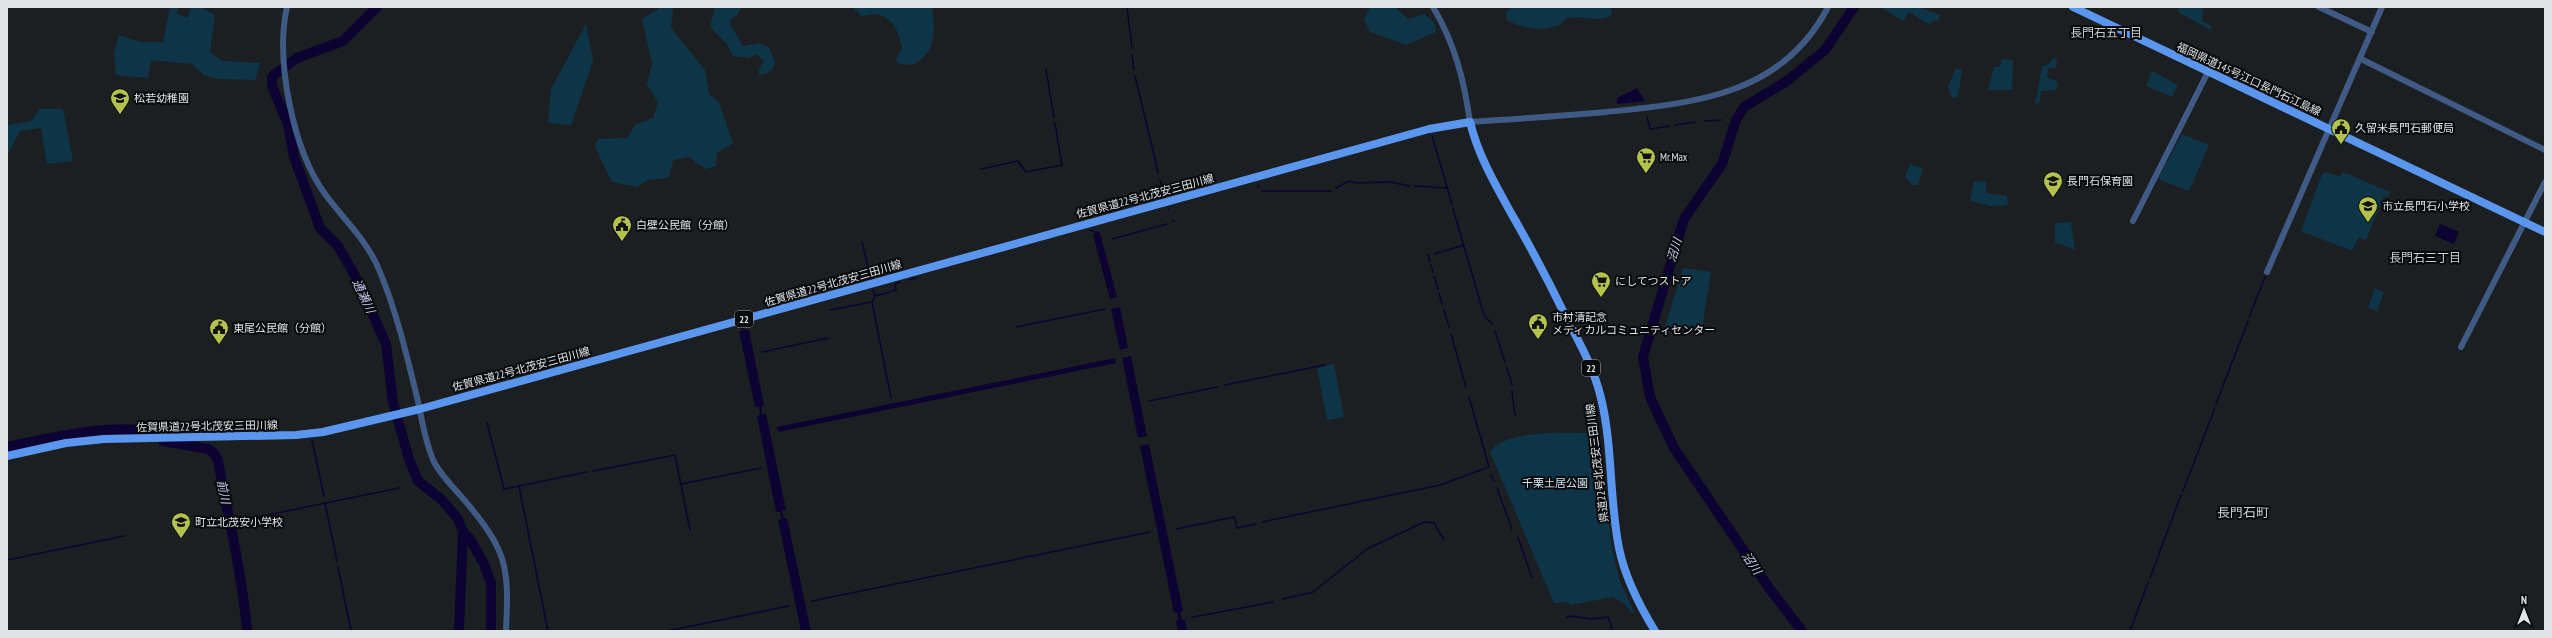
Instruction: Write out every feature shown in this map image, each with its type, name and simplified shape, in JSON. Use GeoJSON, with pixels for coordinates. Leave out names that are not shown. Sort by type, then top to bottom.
{"type":"FeatureCollection","features":[{"type":"Feature","properties":{"kind":"main road","name":"福岡県道145号江口長門石江島線"},"geometry":{"type":"LineString","coordinates":[[2073,7],[2545,232]]}},
{"type":"Feature","properties":{"kind":"main road","name":"佐賀県道22号北茂安三田川線"},"geometry":{"type":"LineString","coordinates":[[7,456],[66,443],[98,440],[296,435],[323,432],[420,409],[1429,129],[1470,122]]}},
{"type":"Feature","properties":{"kind":"main road","name":"県道22号北茂安三田川線"},"geometry":{"type":"LineString","coordinates":[[1470,122],[1479,152],[1556,295],[1591,367],[1601,398],[1606,427],[1619,549],[1628,580],[1640,607],[1655,631]]}},
{"type":"Feature","properties":{"kind":"street"},"geometry":{"type":"LineString","coordinates":[[287,7],[283,36],[284,72],[298,134],[309,167],[326,195],[367,247],[380,270],[400,326],[420,409],[425,438],[435,464],[478,517],[498,546],[507,579],[506,631]]}},
{"type":"Feature","properties":{"kind":"street"},"geometry":{"type":"LineString","coordinates":[[1433,7],[1446,29],[1459,63],[1470,122],[1649,108],[1698,101],[1730,92],[1759,78],[1785,60],[1820,21],[1828,7]]}},
{"type":"Feature","properties":{"kind":"street"},"geometry":{"type":"LineString","coordinates":[[2319,7],[2372,32]]}},
{"type":"Feature","properties":{"kind":"street"},"geometry":{"type":"LineString","coordinates":[[2266,272],[2361,59],[2382,7]]}},
{"type":"Feature","properties":{"kind":"street"},"geometry":{"type":"LineString","coordinates":[[2361,59],[2545,150]]}},
{"type":"Feature","properties":{"kind":"street"},"geometry":{"type":"LineString","coordinates":[[2133,221],[2208,72]]}},
{"type":"Feature","properties":{"kind":"street"},"geometry":{"type":"LineString","coordinates":[[2461,346],[2545,182]]}},
{"type":"Feature","properties":{"kind":"green space"},"geometry":{"type":"Polygon","coordinates":[[[170,7],[178,7],[177,14],[188,18],[191,7],[200,7],[215,15],[210,52],[222,61],[260,63],[255,80],[217,79],[204,75],[192,64],[151,60],[148,78],[116,75],[114,53],[119,35],[140,42],[163,42],[170,7]]]}},
{"type":"Feature","properties":{"kind":"green space"},"geometry":{"type":"Polygon","coordinates":[[[661,7],[673,7],[671,28],[705,70],[709,94],[719,102],[733,143],[717,153],[716,166],[705,169],[689,157],[673,160],[669,178],[648,180],[637,187],[612,182],[595,147],[598,139],[627,138],[635,125],[653,118],[658,102],[647,85],[652,63],[642,19],[661,7]]]}},
{"type":"Feature","properties":{"kind":"green space"},"geometry":{"type":"Polygon","coordinates":[[[715,7],[741,7],[739,13],[730,20],[730,24],[743,46],[760,43],[769,47],[775,62],[772,70],[765,74],[759,74],[759,70],[764,61],[756,54],[749,58],[733,56],[727,44],[710,27],[715,7]]]}},
{"type":"Feature","properties":{"kind":"green space"},"geometry":{"type":"Polygon","coordinates":[[[853,7],[932,7],[934,35],[925,56],[909,65],[903,65],[897,62],[896,58],[902,48],[900,38],[893,24],[885,17],[878,14],[861,16],[853,7]]]}},
{"type":"Feature","properties":{"kind":"green space"},"geometry":{"type":"Polygon","coordinates":[[[1370,7],[1395,7],[1408,19],[1424,14],[1434,22],[1436,32],[1406,45],[1370,32],[1364,19],[1370,7]]]}},
{"type":"Feature","properties":{"kind":"green space"},"geometry":{"type":"Polygon","coordinates":[[[1512,7],[1609,7],[1612,11],[1611,16],[1605,18],[1568,18],[1561,24],[1539,29],[1525,27],[1507,20],[1506,13],[1512,7]]]}},
{"type":"Feature","properties":{"kind":"green space"},"geometry":{"type":"Polygon","coordinates":[[[1880,7],[1919,7],[1940,15],[1938,21],[1934,20],[1930,25],[1909,12],[1903,21],[1880,7]]]}},
{"type":"Feature","properties":{"kind":"green space"},"geometry":{"type":"Polygon","coordinates":[[[2180,7],[2203,7],[2202,21],[2212,26],[2211,30],[2178,12],[2180,7]]]}},
{"type":"Feature","properties":{"kind":"green space"},"geometry":{"type":"Polygon","coordinates":[[[586,24],[593,61],[571,125],[548,123],[551,89],[586,24]]]}},
{"type":"Feature","properties":{"kind":"green space"},"geometry":{"type":"Polygon","coordinates":[[[2054,58],[2057,62],[2056,68],[2049,68],[2047,76],[2049,79],[2056,80],[2058,86],[2055,90],[2041,91],[2040,101],[2035,106],[2042,66],[2048,65],[2054,58]]]}},
{"type":"Feature","properties":{"kind":"green space"},"geometry":{"type":"Polygon","coordinates":[[[2002,59],[2013,60],[2012,90],[1988,90],[1994,67],[2000,67],[2002,59]]]}},
{"type":"Feature","properties":{"kind":"green space"},"geometry":{"type":"Polygon","coordinates":[[[1956,68],[1962,70],[1958,97],[1952,98],[1948,87],[1956,68]]]}},
{"type":"Feature","properties":{"kind":"green space"},"geometry":{"type":"Polygon","coordinates":[[[2152,71],[2178,85],[2172,97],[2146,86],[2152,71]]]}},
{"type":"Feature","properties":{"kind":"green space"},"geometry":{"type":"Polygon","coordinates":[[[40,109],[63,109],[73,161],[47,164],[41,128],[20,131],[7,156],[8,125],[31,121],[40,109]]]}},
{"type":"Feature","properties":{"kind":"green space"},"geometry":{"type":"Polygon","coordinates":[[[2182,134],[2209,145],[2189,191],[2160,180],[2159,177],[2182,134]]]}},
{"type":"Feature","properties":{"kind":"green space"},"geometry":{"type":"Polygon","coordinates":[[[1910,164],[1923,169],[1918,185],[1912,185],[1905,177],[1910,164]]]}},
{"type":"Feature","properties":{"kind":"green space"},"geometry":{"type":"Polygon","coordinates":[[[2327,172],[2340,177],[2343,172],[2390,192],[2387,197],[2384,196],[2366,240],[2358,238],[2352,251],[2301,231],[2322,174],[2327,172]]]}},
{"type":"Feature","properties":{"kind":"green space"},"geometry":{"type":"Polygon","coordinates":[[[1974,181],[1986,182],[1986,193],[2007,196],[2008,205],[1991,206],[1970,201],[1974,181]]]}},
{"type":"Feature","properties":{"kind":"green space"},"geometry":{"type":"Polygon","coordinates":[[[2071,222],[2075,250],[2055,242],[2055,223],[2071,222]]]}},
{"type":"Feature","properties":{"kind":"green space"},"geometry":{"type":"Polygon","coordinates":[[[1683,268],[1711,272],[1702,329],[1665,327],[1683,268]]]}},
{"type":"Feature","properties":{"kind":"green space"},"geometry":{"type":"Polygon","coordinates":[[[2375,288],[2384,292],[2377,311],[2368,308],[2375,288]]]}},
{"type":"Feature","properties":{"kind":"green space"},"geometry":{"type":"Polygon","coordinates":[[[1334,364],[1344,417],[1327,420],[1317,368],[1334,364]]]}},
{"type":"Feature","properties":{"kind":"green space","name":"千栗土居公園"},"geometry":{"type":"Polygon","coordinates":[[[1552,433],[1591,433],[1600,440],[1612,549],[1620,581],[1634,612],[1632,613],[1625,604],[1613,597],[1570,605],[1568,602],[1554,603],[1490,452],[1498,445],[1509,439],[1522,436],[1552,433]]]}},
{"type":"Feature","properties":{"kind":"shaded area"},"geometry":{"type":"Polygon","coordinates":[[[1637,88],[1645,101],[1617,104],[1617,98],[1637,88]]]}},
{"type":"Feature","properties":{"kind":"shaded area"},"geometry":{"type":"Polygon","coordinates":[[[2440,224],[2459,232],[2454,244],[2435,236],[2440,224]]]}},
{"type":"Feature","properties":{"kind":"shaded area"},"geometry":{"type":"Polygon","coordinates":[[[1097,231],[1100,233],[1117,297],[1110,299],[1093,235],[1097,231]]]}},
{"type":"Feature","properties":{"kind":"shaded area"},"geometry":{"type":"Polygon","coordinates":[[[1120,307],[1128,348],[1120,350],[1111,309],[1120,307]]]}},
{"type":"Feature","properties":{"kind":"shaded area"},"geometry":{"type":"Polygon","coordinates":[[[741,326],[745,330],[749,330],[764,405],[761,407],[762,414],[766,414],[786,510],[782,511],[784,518],[787,518],[811,631],[801,631],[778,520],[782,519],[780,512],[776,512],[757,416],[760,415],[759,407],[755,407],[739,331],[743,331],[739,327],[741,326]]]}},
{"type":"Feature","properties":{"kind":"shaded area"},"geometry":{"type":"Polygon","coordinates":[[[1131,356],[1147,436],[1138,438],[1122,358],[1131,356]]]}},
{"type":"Feature","properties":{"kind":"shaded area"},"geometry":{"type":"Polygon","coordinates":[[[1115,358],[1116,363],[778,432],[777,427],[1115,358]]]}},
{"type":"Feature","properties":{"kind":"shaded area"},"geometry":{"type":"Polygon","coordinates":[[[1149,444],[1183,611],[1180,612],[1182,620],[1185,619],[1187,631],[1178,631],[1176,621],[1178,620],[1177,612],[1174,613],[1140,446],[1149,444]]]}},
{"type":"Feature","properties":{"kind":"waterway","name":"通瀬川"},"geometry":{"type":"LineString","coordinates":[[377,7],[343,41],[297,58],[275,74],[272,77],[272,86],[288,124],[294,157],[320,228],[338,246],[359,283],[386,344],[393,403],[409,459],[418,481],[442,500],[458,519],[463,532],[470,539],[484,564],[491,583],[491,631]]}},
{"type":"Feature","properties":{"kind":"waterway"},"geometry":{"type":"LineString","coordinates":[[1127,7],[1132,48]]}},
{"type":"Feature","properties":{"kind":"waterway","name":"沼川"},"geometry":{"type":"LineString","coordinates":[[1802,631],[1769,588],[1674,448],[1650,397],[1643,357],[1684,219],[1722,164],[1736,120],[1744,107],[1787,81],[1825,50],[1854,7]]}},
{"type":"Feature","properties":{"kind":"waterway"},"geometry":{"type":"LineString","coordinates":[[1132,55],[1134,70]]}},
{"type":"Feature","properties":{"kind":"waterway"},"geometry":{"type":"LineString","coordinates":[[1046,69],[1054,117]]}},
{"type":"Feature","properties":{"kind":"waterway"},"geometry":{"type":"LineString","coordinates":[[1135,76],[1158,172]]}},
{"type":"Feature","properties":{"kind":"waterway"},"geometry":{"type":"LineString","coordinates":[[1647,117],[1650,129],[1669,126]]}},
{"type":"Feature","properties":{"kind":"waterway"},"geometry":{"type":"LineString","coordinates":[[1705,121],[1721,120]]}},
{"type":"Feature","properties":{"kind":"waterway"},"geometry":{"type":"LineString","coordinates":[[1675,125],[1695,122]]}},
{"type":"Feature","properties":{"kind":"waterway"},"geometry":{"type":"LineString","coordinates":[[981,169],[1018,161],[1026,172],[1062,165],[1055,123]]}},
{"type":"Feature","properties":{"kind":"waterway"},"geometry":{"type":"LineString","coordinates":[[1432,136],[1452,204]]}},
{"type":"Feature","properties":{"kind":"waterway"},"geometry":{"type":"LineString","coordinates":[[1160,180],[1165,197]]}},
{"type":"Feature","properties":{"kind":"waterway"},"geometry":{"type":"LineString","coordinates":[[1336,188],[1349,181],[1355,183],[1390,182],[1410,186]]}},
{"type":"Feature","properties":{"kind":"waterway"},"geometry":{"type":"LineString","coordinates":[[1415,186],[1447,188]]}},
{"type":"Feature","properties":{"kind":"waterway"},"geometry":{"type":"LineString","coordinates":[[1262,191],[1331,191]]}},
{"type":"Feature","properties":{"kind":"waterway"},"geometry":{"type":"LineString","coordinates":[[1453,209],[1484,315],[1492,324]]}},
{"type":"Feature","properties":{"kind":"waterway"},"geometry":{"type":"LineString","coordinates":[[1112,239],[1167,224]]}},
{"type":"Feature","properties":{"kind":"waterway"},"geometry":{"type":"LineString","coordinates":[[1090,230],[1095,232]]}},
{"type":"Feature","properties":{"kind":"waterway"},"geometry":{"type":"LineString","coordinates":[[862,242],[871,280]]}},
{"type":"Feature","properties":{"kind":"waterway"},"geometry":{"type":"LineString","coordinates":[[1434,254],[1464,245]]}},
{"type":"Feature","properties":{"kind":"waterway"},"geometry":{"type":"LineString","coordinates":[[1428,255],[1430,261]]}},
{"type":"Feature","properties":{"kind":"waterway"},"geometry":{"type":"LineString","coordinates":[[1431,265],[1433,272]]}},
{"type":"Feature","properties":{"kind":"waterway"},"geometry":{"type":"LineString","coordinates":[[1434,276],[1438,289]]}},
{"type":"Feature","properties":{"kind":"waterway"},"geometry":{"type":"LineString","coordinates":[[2249,317],[2265,277]]}},
{"type":"Feature","properties":{"kind":"waterway"},"geometry":{"type":"LineString","coordinates":[[909,280],[915,278]]}},
{"type":"Feature","properties":{"kind":"waterway"},"geometry":{"type":"LineString","coordinates":[[875,296],[896,290],[895,284],[900,282]]}},
{"type":"Feature","properties":{"kind":"waterway"},"geometry":{"type":"LineString","coordinates":[[873,290],[875,296],[872,302],[891,398]]}},
{"type":"Feature","properties":{"kind":"waterway"},"geometry":{"type":"LineString","coordinates":[[1439,293],[1442,304]]}},
{"type":"Feature","properties":{"kind":"waterway"},"geometry":{"type":"LineString","coordinates":[[830,310],[872,302]]}},
{"type":"Feature","properties":{"kind":"waterway"},"geometry":{"type":"LineString","coordinates":[[1016,327],[1105,309]]}},
{"type":"Feature","properties":{"kind":"waterway"},"geometry":{"type":"LineString","coordinates":[[1444,310],[1449,327]]}},
{"type":"Feature","properties":{"kind":"waterway"},"geometry":{"type":"LineString","coordinates":[[2216,404],[2248,321]]}},
{"type":"Feature","properties":{"kind":"waterway"},"geometry":{"type":"LineString","coordinates":[[1495,331],[1505,362]]}},
{"type":"Feature","properties":{"kind":"waterway"},"geometry":{"type":"LineString","coordinates":[[1451,334],[1466,387]]}},
{"type":"Feature","properties":{"kind":"waterway"},"geometry":{"type":"LineString","coordinates":[[762,352],[828,338]]}},
{"type":"Feature","properties":{"kind":"waterway"},"geometry":{"type":"LineString","coordinates":[[1225,385],[1325,365]]}},
{"type":"Feature","properties":{"kind":"waterway"},"geometry":{"type":"LineString","coordinates":[[1507,368],[1512,385]]}},
{"type":"Feature","properties":{"kind":"waterway"},"geometry":{"type":"LineString","coordinates":[[1149,401],[1217,387]]}},
{"type":"Feature","properties":{"kind":"waterway"},"geometry":{"type":"LineString","coordinates":[[1512,391],[1515,415]]}},
{"type":"Feature","properties":{"kind":"waterway"},"geometry":{"type":"LineString","coordinates":[[1262,522],[1440,485],[1489,467],[1469,397]]}},
{"type":"Feature","properties":{"kind":"waterway"},"geometry":{"type":"LineString","coordinates":[[2183,491],[2215,408]]}},
{"type":"Feature","properties":{"kind":"waterway"},"geometry":{"type":"LineString","coordinates":[[487,423],[504,489],[587,472]]}},
{"type":"Feature","properties":{"kind":"waterway","name":"前川"},"geometry":{"type":"LineString","coordinates":[[7,447],[99,430],[118,429],[152,432]]}},
{"type":"Feature","properties":{"kind":"waterway"},"geometry":{"type":"LineString","coordinates":[[312,440],[324,496]]}},
{"type":"Feature","properties":{"kind":"waterway","name":"前川"},"geometry":{"type":"LineString","coordinates":[[163,441],[208,449],[213,452],[218,460],[238,566],[247,631]]}},
{"type":"Feature","properties":{"kind":"waterway"},"geometry":{"type":"LineString","coordinates":[[593,471],[675,455],[690,530]]}},
{"type":"Feature","properties":{"kind":"waterway"},"geometry":{"type":"LineString","coordinates":[[681,484],[761,468]]}},
{"type":"Feature","properties":{"kind":"waterway"},"geometry":{"type":"LineString","coordinates":[[1491,474],[1494,481]]}},
{"type":"Feature","properties":{"kind":"waterway"},"geometry":{"type":"LineString","coordinates":[[519,486],[548,631]]}},
{"type":"Feature","properties":{"kind":"waterway"},"geometry":{"type":"LineString","coordinates":[[238,521],[399,488]]}},
{"type":"Feature","properties":{"kind":"waterway"},"geometry":{"type":"LineString","coordinates":[[1497,488],[1512,529]]}},
{"type":"Feature","properties":{"kind":"waterway"},"geometry":{"type":"LineString","coordinates":[[2150,578],[2181,495]]}},
{"type":"Feature","properties":{"kind":"waterway"},"geometry":{"type":"LineString","coordinates":[[325,503],[337,561]]}},
{"type":"Feature","properties":{"kind":"waterway"},"geometry":{"type":"LineString","coordinates":[[1176,529],[1234,517],[1237,528],[1256,524]]}},
{"type":"Feature","properties":{"kind":"waterway"},"geometry":{"type":"LineString","coordinates":[[1283,599],[1313,592],[1367,549],[1424,522],[1434,523],[1444,540]]}},
{"type":"Feature","properties":{"kind":"waterway"},"geometry":{"type":"LineString","coordinates":[[459,631],[463,532]]}},
{"type":"Feature","properties":{"kind":"waterway"},"geometry":{"type":"LineString","coordinates":[[812,601],[1150,532]]}},
{"type":"Feature","properties":{"kind":"waterway"},"geometry":{"type":"LineString","coordinates":[[7,560],[124,536]]}},
{"type":"Feature","properties":{"kind":"waterway"},"geometry":{"type":"LineString","coordinates":[[1518,537],[1532,578]]}},
{"type":"Feature","properties":{"kind":"waterway"},"geometry":{"type":"LineString","coordinates":[[338,567],[351,631]]}},
{"type":"Feature","properties":{"kind":"waterway"},"geometry":{"type":"LineString","coordinates":[[2130,631],[2148,583]]}},
{"type":"Feature","properties":{"kind":"waterway"},"geometry":{"type":"LineString","coordinates":[[1193,617],[1273,602]]}},
{"type":"Feature","properties":{"kind":"waterway"},"geometry":{"type":"LineString","coordinates":[[667,631],[789,606]]}},
{"type":"Feature","properties":{"kind":"waterway"},"geometry":{"type":"LineString","coordinates":[[1566,618],[1570,616],[1591,619],[1608,617],[1613,631]]}},
{"type":"Feature","properties":{"kind":"place","name":"松若幼稚園"},"geometry":{"type":"Point","coordinates":[120,115]}},
{"type":"Feature","properties":{"kind":"place","name":"久留米長門石郵便局"},"geometry":{"type":"Point","coordinates":[2341,145]}},
{"type":"Feature","properties":{"kind":"place","name":"Mr.Max"},"geometry":{"type":"Point","coordinates":[1646,174]}},
{"type":"Feature","properties":{"kind":"place","name":"長門石保育園"},"geometry":{"type":"Point","coordinates":[2053,198]}},
{"type":"Feature","properties":{"kind":"place","name":"市立長門石小学校"},"geometry":{"type":"Point","coordinates":[2368,223]}},
{"type":"Feature","properties":{"kind":"place","name":"白壁公民館（分館）"},"geometry":{"type":"Point","coordinates":[622,242]}},
{"type":"Feature","properties":{"kind":"place","name":"にしてつストア"},"geometry":{"type":"Point","coordinates":[1601,298]}},
{"type":"Feature","properties":{"kind":"place","name":"市村清記念 メディカルコミュニティセンター"},"geometry":{"type":"Point","coordinates":[1538,340]}},
{"type":"Feature","properties":{"kind":"place","name":"東尾公民館（分館）"},"geometry":{"type":"Point","coordinates":[219,345]}},
{"type":"Feature","properties":{"kind":"place","name":"町立北茂安小学校"},"geometry":{"type":"Point","coordinates":[181,539]}},
{"type":"Feature","properties":{"kind":"district","name":"長門石五丁目"},"geometry":{"type":"Point","coordinates":[2106,32]}},
{"type":"Feature","properties":{"kind":"district","name":"長門石三丁目"},"geometry":{"type":"Point","coordinates":[2425,257]}},
{"type":"Feature","properties":{"kind":"district","name":"長門石町"},"geometry":{"type":"Point","coordinates":[2243,512]}}]}
